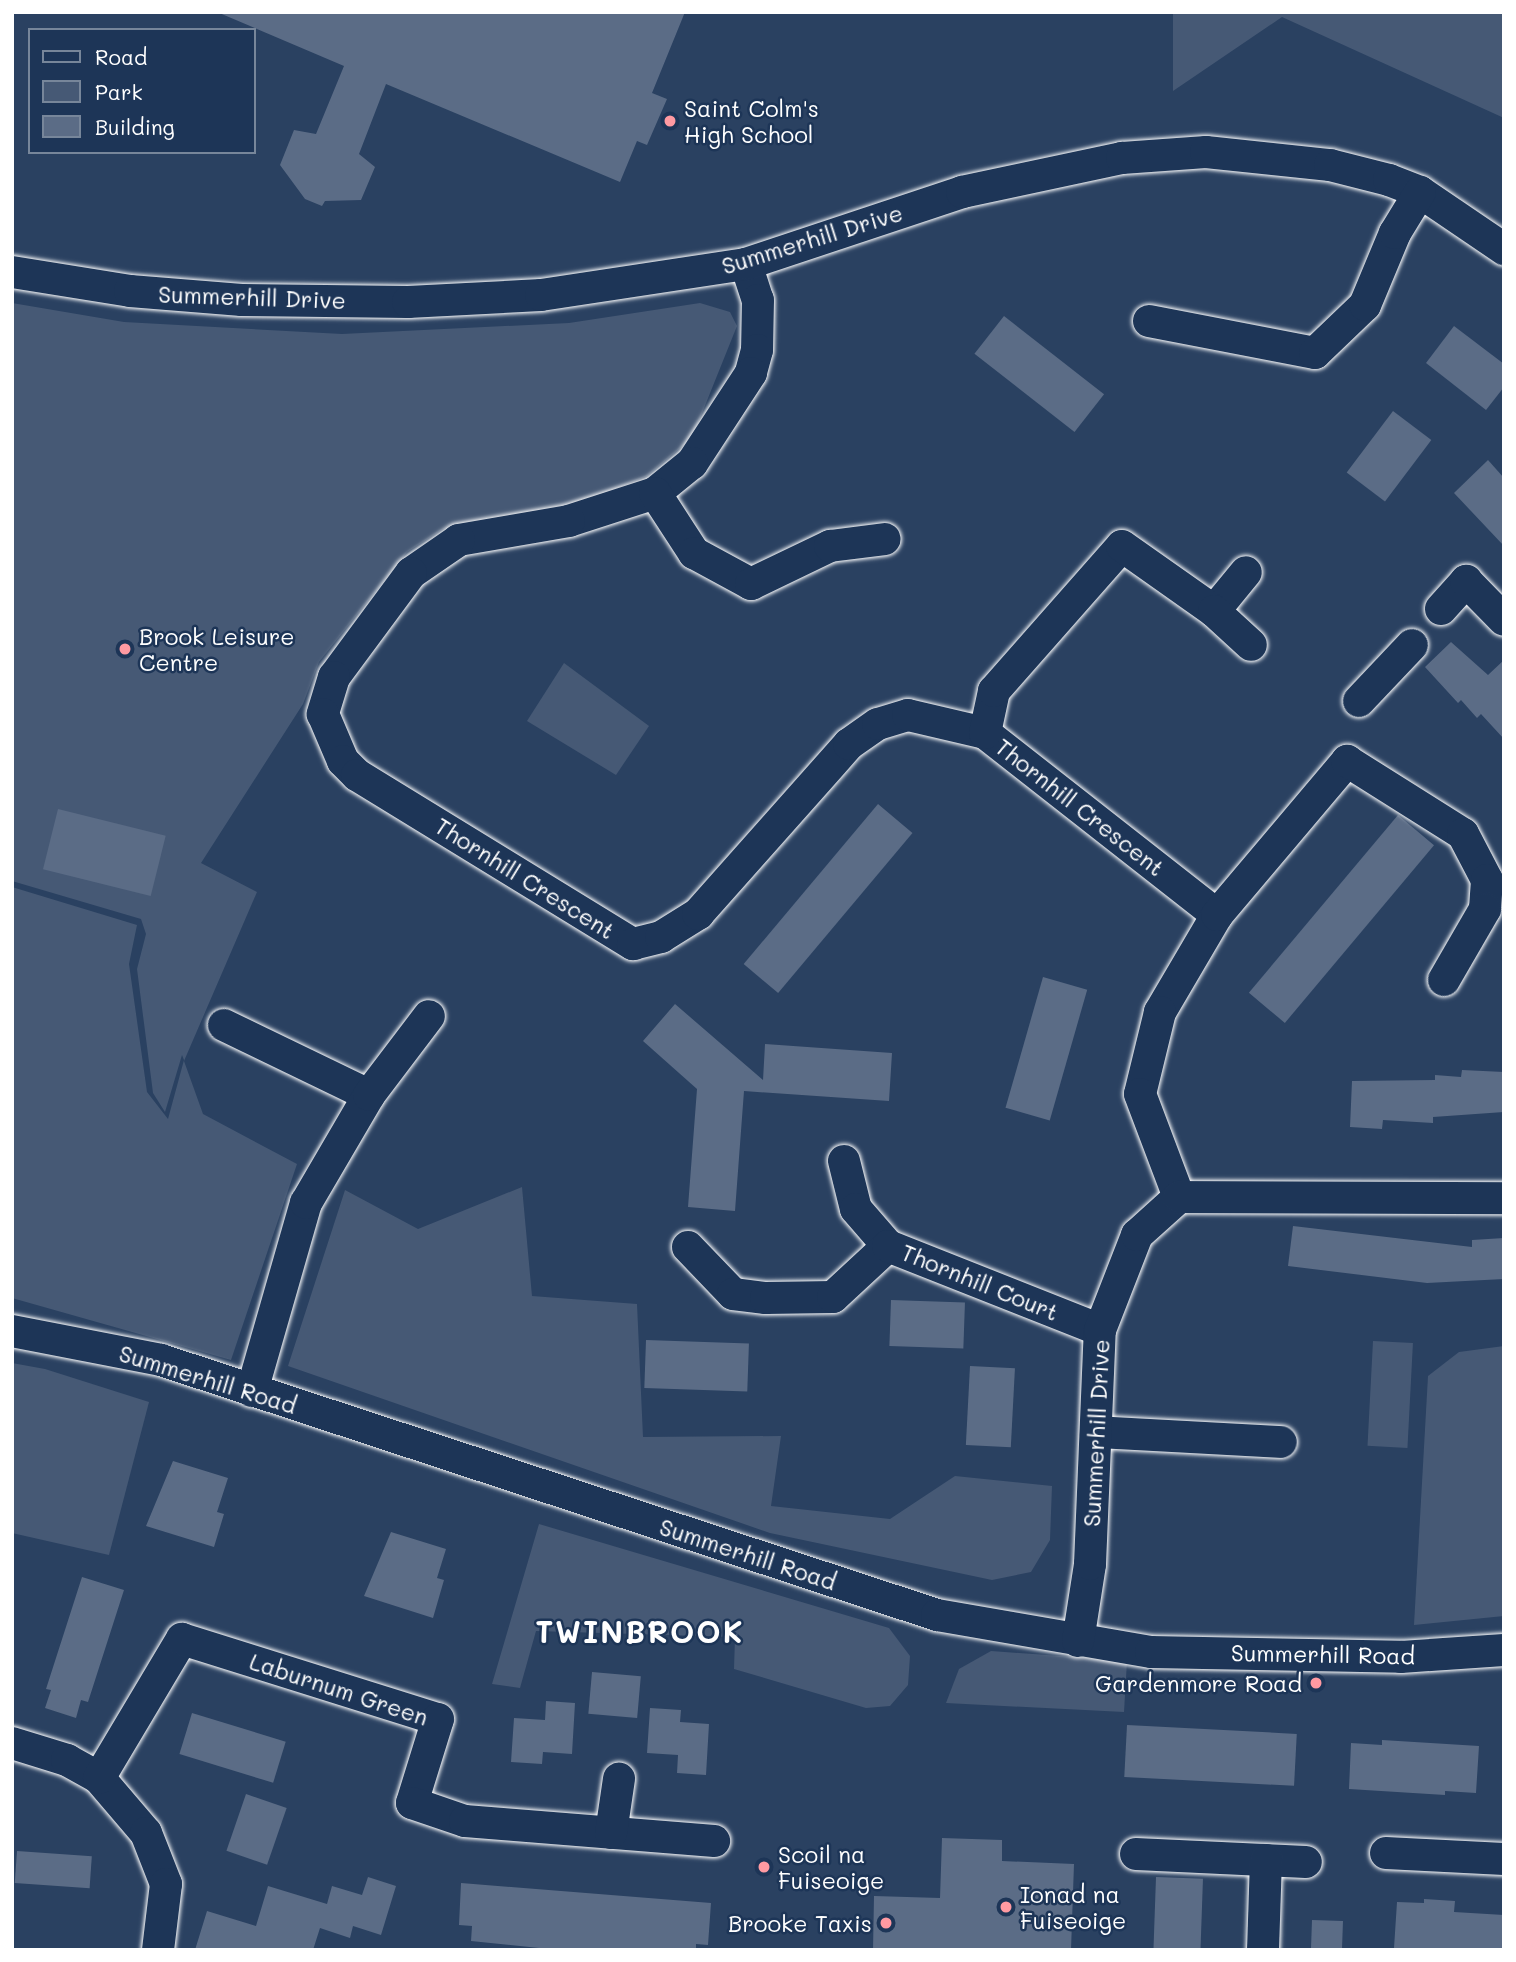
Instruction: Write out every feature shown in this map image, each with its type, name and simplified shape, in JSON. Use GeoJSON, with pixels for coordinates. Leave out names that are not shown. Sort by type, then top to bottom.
{"type":"FeatureCollection","features":[{"type":"Feature","properties":{"kind":"street","name":"Summerhill Drive"},"geometry":{"type":"LineString","coordinates":[[12,272],[130,291],[242,300],[408,302],[541,295],[746,264],[962,192],[1122,158],[1206,152],[1330,165],[1420,192],[1504,249]]}},
{"type":"Feature","properties":{"kind":"street"},"geometry":{"type":"LineString","coordinates":[[1149,321],[1315,353],[1365,305],[1395,233],[1420,192]]}},
{"type":"Feature","properties":{"kind":"street","name":"Thornhill Crescent"},"geometry":{"type":"LineString","coordinates":[[746,264],[758,300],[757,350],[751,373],[692,463],[655,493],[569,521],[458,540],[411,573],[334,677],[323,714],[343,761],[358,775],[633,944],[662,937],[698,914],[849,744],[878,724],[908,715],[985,733],[1217,915]]}},
{"type":"Feature","properties":{"kind":"street"},"geometry":{"type":"LineString","coordinates":[[655,493],[694,553],[751,584],[830,546],[885,539]]}},
{"type":"Feature","properties":{"kind":"street"},"geometry":{"type":"LineString","coordinates":[[985,733],[994,691],[1122,546],[1214,611],[1251,645]]}},
{"type":"Feature","properties":{"kind":"street"},"geometry":{"type":"LineString","coordinates":[[1214,611],[1246,572]]}},
{"type":"Feature","properties":{"kind":"street"},"geometry":{"type":"LineString","coordinates":[[1441,609],[1466,581],[1504,620]]}},
{"type":"Feature","properties":{"kind":"street"},"geometry":{"type":"LineString","coordinates":[[1359,701],[1412,645]]}},
{"type":"Feature","properties":{"kind":"street"},"geometry":{"type":"LineString","coordinates":[[1444,980],[1485,909],[1487,880],[1464,834],[1348,761],[1217,915],[1160,1012],[1140,1094],[1179,1197],[1504,1198]]}},
{"type":"Feature","properties":{"kind":"street"},"geometry":{"type":"LineString","coordinates":[[252,1391],[306,1203],[369,1095],[429,1016]]}},
{"type":"Feature","properties":{"kind":"street"},"geometry":{"type":"LineString","coordinates":[[224,1025],[264,1041],[369,1095]]}},
{"type":"Feature","properties":{"kind":"street"},"geometry":{"type":"LineString","coordinates":[[844,1161],[856,1209],[888,1246]]}},
{"type":"Feature","properties":{"kind":"street","name":"Summerhill Drive"},"geometry":{"type":"LineString","coordinates":[[1078,1641],[1090,1564],[1100,1330],[1136,1235],[1179,1197]]}},
{"type":"Feature","properties":{"kind":"street","name":"Thornhill Court"},"geometry":{"type":"LineString","coordinates":[[688,1247],[733,1294],[766,1298],[833,1297],[888,1246],[1100,1330]]}},
{"type":"Feature","properties":{"kind":"street","name":"Summerhill Road"},"geometry":{"type":"LineString","coordinates":[[12,1331],[162,1360],[937,1615],[1152,1652],[1401,1657],[1504,1650]]}},
{"type":"Feature","properties":{"kind":"street"},"geometry":{"type":"LineString","coordinates":[[1096,1432],[1281,1442]]}},
{"type":"Feature","properties":{"kind":"street","name":"Laburnum Green"},"geometry":{"type":"LineString","coordinates":[[99,1778],[182,1639],[438,1719],[412,1803],[465,1821],[715,1841]]}},
{"type":"Feature","properties":{"kind":"street"},"geometry":{"type":"LineString","coordinates":[[12,1743],[67,1760],[99,1778],[146,1833],[166,1884],[158,1950]]}},
{"type":"Feature","properties":{"kind":"street"},"geometry":{"type":"LineString","coordinates":[[611,1833],[619,1779]]}},
{"type":"Feature","properties":{"kind":"street"},"geometry":{"type":"LineString","coordinates":[[1385,1853],[1504,1859]]}},
{"type":"Feature","properties":{"kind":"street"},"geometry":{"type":"LineString","coordinates":[[1136,1854],[1306,1862]]}},
{"type":"Feature","properties":{"kind":"street"},"geometry":{"type":"LineString","coordinates":[[1263,1950],[1266,1860]]}},
{"type":"Feature","properties":{"kind":"green space"},"geometry":{"type":"Polygon","coordinates":[[[1173,12],[1504,12],[1504,118],[1282,17],[1173,91],[1173,12]]]}},
{"type":"Feature","properties":{"kind":"green space"},"geometry":{"type":"Polygon","coordinates":[[[12,303],[124,322],[342,334],[569,323],[700,303],[730,312],[737,326],[692,438],[647,476],[584,501],[443,529],[407,552],[319,662],[303,704],[201,863],[257,892],[184,1061],[203,1114],[297,1164],[231,1360],[12,1298],[12,887],[137,925],[129,964],[147,1092],[168,1119],[184,1060],[182,1055],[165,1112],[153,1093],[137,969],[146,934],[141,919],[12,881],[12,303]]]}},
{"type":"Feature","properties":{"kind":"green space"},"geometry":{"type":"Polygon","coordinates":[[[564,663],[649,726],[616,775],[527,721],[564,663]]]}},
{"type":"Feature","properties":{"kind":"green space"},"geometry":{"type":"Polygon","coordinates":[[[522,1187],[532,1296],[637,1304],[643,1437],[781,1436],[771,1506],[890,1519],[955,1476],[1052,1486],[1050,1540],[1031,1572],[992,1580],[770,1533],[288,1366],[345,1190],[418,1229],[522,1187]]]}},
{"type":"Feature","properties":{"kind":"green space"},"geometry":{"type":"Polygon","coordinates":[[[1373,1341],[1413,1343],[1407,1448],[1368,1446],[1373,1341]]]}},
{"type":"Feature","properties":{"kind":"green space"},"geometry":{"type":"Polygon","coordinates":[[[1504,1346],[1504,1616],[1414,1625],[1428,1376],[1459,1352],[1504,1346]]]}},
{"type":"Feature","properties":{"kind":"green space"},"geometry":{"type":"Polygon","coordinates":[[[12,1363],[45,1369],[149,1402],[109,1555],[12,1533],[12,1363]]]}},
{"type":"Feature","properties":{"kind":"green space"},"geometry":{"type":"Polygon","coordinates":[[[539,1524],[889,1628],[910,1656],[908,1685],[890,1706],[866,1708],[734,1669],[735,1637],[536,1631],[520,1688],[492,1684],[539,1524]]]}},
{"type":"Feature","properties":{"kind":"green space"},"geometry":{"type":"Polygon","coordinates":[[[991,1651],[1127,1661],[1124,1712],[946,1703],[959,1669],[991,1651]]]}},
{"type":"Feature","properties":{"kind":"building"},"geometry":{"type":"Polygon","coordinates":[[[217,12],[685,12],[652,93],[667,99],[647,145],[637,141],[620,182],[386,84],[359,154],[375,167],[361,200],[325,201],[322,206],[305,199],[280,165],[294,130],[316,134],[344,66],[217,12]]]}},
{"type":"Feature","properties":{"kind":"building"},"geometry":{"type":"Polygon","coordinates":[[[1004,316],[1104,394],[1075,432],[974,354],[1004,316]]]}},
{"type":"Feature","properties":{"kind":"building"},"geometry":{"type":"Polygon","coordinates":[[[1454,326],[1504,364],[1504,387],[1486,410],[1426,363],[1454,326]]]}},
{"type":"Feature","properties":{"kind":"building"},"geometry":{"type":"Polygon","coordinates":[[[1393,411],[1431,440],[1385,501],[1347,472],[1393,411]]]}},
{"type":"Feature","properties":{"kind":"building"},"geometry":{"type":"Polygon","coordinates":[[[1488,460],[1504,478],[1504,546],[1454,493],[1488,460]]]}},
{"type":"Feature","properties":{"kind":"building"},"geometry":{"type":"Polygon","coordinates":[[[1451,642],[1488,675],[1504,660],[1504,739],[1481,714],[1477,718],[1461,700],[1458,703],[1425,667],[1451,642]]]}},
{"type":"Feature","properties":{"kind":"building"},"geometry":{"type":"Polygon","coordinates":[[[878,804],[912,833],[778,993],[744,964],[878,804]]]}},
{"type":"Feature","properties":{"kind":"building"},"geometry":{"type":"Polygon","coordinates":[[[58,809],[166,836],[151,896],[43,869],[58,809]]]}},
{"type":"Feature","properties":{"kind":"building"},"geometry":{"type":"Polygon","coordinates":[[[1398,815],[1434,845],[1285,1023],[1249,993],[1398,815]]]}},
{"type":"Feature","properties":{"kind":"building"},"geometry":{"type":"Polygon","coordinates":[[[1043,977],[1087,990],[1050,1120],[1006,1108],[1043,977]]]}},
{"type":"Feature","properties":{"kind":"building"},"geometry":{"type":"Polygon","coordinates":[[[675,1004],[763,1080],[765,1044],[892,1053],[889,1101],[744,1091],[735,1211],[688,1207],[697,1089],[643,1041],[675,1004]]]}},
{"type":"Feature","properties":{"kind":"building"},"geometry":{"type":"Polygon","coordinates":[[[1462,1070],[1504,1072],[1504,1112],[1433,1117],[1433,1123],[1383,1120],[1382,1129],[1350,1127],[1352,1081],[1435,1080],[1435,1075],[1461,1077],[1462,1070]]]}},
{"type":"Feature","properties":{"kind":"building"},"geometry":{"type":"Polygon","coordinates":[[[1293,1226],[1472,1247],[1472,1240],[1504,1238],[1504,1279],[1427,1283],[1288,1266],[1293,1226]]]}},
{"type":"Feature","properties":{"kind":"building"},"geometry":{"type":"Polygon","coordinates":[[[891,1300],[965,1303],[963,1349],[889,1346],[891,1300]]]}},
{"type":"Feature","properties":{"kind":"building"},"geometry":{"type":"Polygon","coordinates":[[[646,1340],[749,1344],[747,1392],[644,1388],[646,1340]]]}},
{"type":"Feature","properties":{"kind":"building"},"geometry":{"type":"Polygon","coordinates":[[[970,1366],[1015,1368],[1011,1447],[966,1445],[970,1366]]]}},
{"type":"Feature","properties":{"kind":"building"},"geometry":{"type":"Polygon","coordinates":[[[173,1461],[228,1478],[217,1512],[224,1514],[214,1547],[146,1526],[173,1461]]]}},
{"type":"Feature","properties":{"kind":"building"},"geometry":{"type":"Polygon","coordinates":[[[391,1532],[446,1549],[437,1578],[444,1580],[433,1618],[364,1596],[391,1532]]]}},
{"type":"Feature","properties":{"kind":"building"},"geometry":{"type":"Polygon","coordinates":[[[82,1577],[124,1590],[88,1702],[81,1700],[76,1718],[45,1708],[51,1690],[46,1689],[82,1577]]]}},
{"type":"Feature","properties":{"kind":"building"},"geometry":{"type":"Polygon","coordinates":[[[592,1672],[641,1676],[637,1718],[588,1714],[592,1672]]]}},
{"type":"Feature","properties":{"kind":"building"},"geometry":{"type":"Polygon","coordinates":[[[546,1701],[575,1703],[572,1754],[543,1752],[542,1764],[511,1762],[514,1718],[545,1720],[546,1701]]]}},
{"type":"Feature","properties":{"kind":"building"},"geometry":{"type":"Polygon","coordinates":[[[650,1708],[681,1710],[680,1722],[709,1724],[706,1775],[677,1773],[678,1755],[647,1753],[650,1708]]]}},
{"type":"Feature","properties":{"kind":"building"},"geometry":{"type":"Polygon","coordinates":[[[192,1713],[286,1742],[273,1783],[179,1754],[192,1713]]]}},
{"type":"Feature","properties":{"kind":"building"},"geometry":{"type":"Polygon","coordinates":[[[1127,1725],[1297,1734],[1294,1786],[1124,1777],[1127,1725]]]}},
{"type":"Feature","properties":{"kind":"building"},"geometry":{"type":"Polygon","coordinates":[[[1382,1740],[1479,1746],[1476,1793],[1445,1791],[1445,1795],[1349,1789],[1351,1743],[1382,1745],[1382,1740]]]}},
{"type":"Feature","properties":{"kind":"building"},"geometry":{"type":"Polygon","coordinates":[[[246,1794],[287,1808],[267,1865],[226,1851],[246,1794]]]}},
{"type":"Feature","properties":{"kind":"building","name":"Ionad na Fuiseoige"},"geometry":{"type":"Polygon","coordinates":[[[942,1838],[1002,1840],[1002,1861],[1074,1864],[1071,1950],[873,1950],[874,1896],[940,1898],[942,1838]]]}},
{"type":"Feature","properties":{"kind":"building"},"geometry":{"type":"Polygon","coordinates":[[[17,1851],[92,1856],[90,1888],[15,1883],[17,1851]]]}},
{"type":"Feature","properties":{"kind":"building"},"geometry":{"type":"Polygon","coordinates":[[[368,1877],[396,1886],[381,1935],[353,1926],[350,1938],[320,1928],[313,1950],[195,1950],[207,1911],[256,1926],[268,1886],[327,1904],[332,1886],[362,1895],[368,1877]]]}},
{"type":"Feature","properties":{"kind":"building"},"geometry":{"type":"Polygon","coordinates":[[[1156,1877],[1203,1879],[1200,1950],[1153,1950],[1156,1877]]]}},
{"type":"Feature","properties":{"kind":"building"},"geometry":{"type":"Polygon","coordinates":[[[461,1883],[711,1903],[708,1945],[696,1944],[696,1950],[558,1950],[471,1941],[472,1926],[459,1925],[461,1883]]]}},
{"type":"Feature","properties":{"kind":"building"},"geometry":{"type":"Polygon","coordinates":[[[1424,1899],[1455,1901],[1454,1912],[1504,1915],[1504,1950],[1394,1948],[1397,1902],[1424,1903],[1424,1899]]]}},
{"type":"Feature","properties":{"kind":"building"},"geometry":{"type":"Polygon","coordinates":[[[1312,1920],[1343,1921],[1342,1950],[1311,1950],[1312,1920]]]}},
{"type":"Feature","properties":{"kind":"place","name":"Saint Colm's High School"},"geometry":{"type":"Point","coordinates":[670,121]}},
{"type":"Feature","properties":{"kind":"place","name":"Brook Leisure Centre"},"geometry":{"type":"Point","coordinates":[125,649]}},
{"type":"Feature","properties":{"kind":"place","name":"Gardenmore Road"},"geometry":{"type":"Point","coordinates":[1316,1683]}},
{"type":"Feature","properties":{"kind":"place","name":"Scoil na Fuiseoige"},"geometry":{"type":"Point","coordinates":[764,1867]}},
{"type":"Feature","properties":{"kind":"place","name":"Ionad na Fuiseoige"},"geometry":{"type":"Point","coordinates":[1006,1907]}},
{"type":"Feature","properties":{"kind":"place","name":"Brooke Taxis"},"geometry":{"type":"Point","coordinates":[886,1923]}},
{"type":"Feature","properties":{"kind":"district","name":"TWINBROOK"},"geometry":{"type":"Point","coordinates":[640,1631]}}]}
